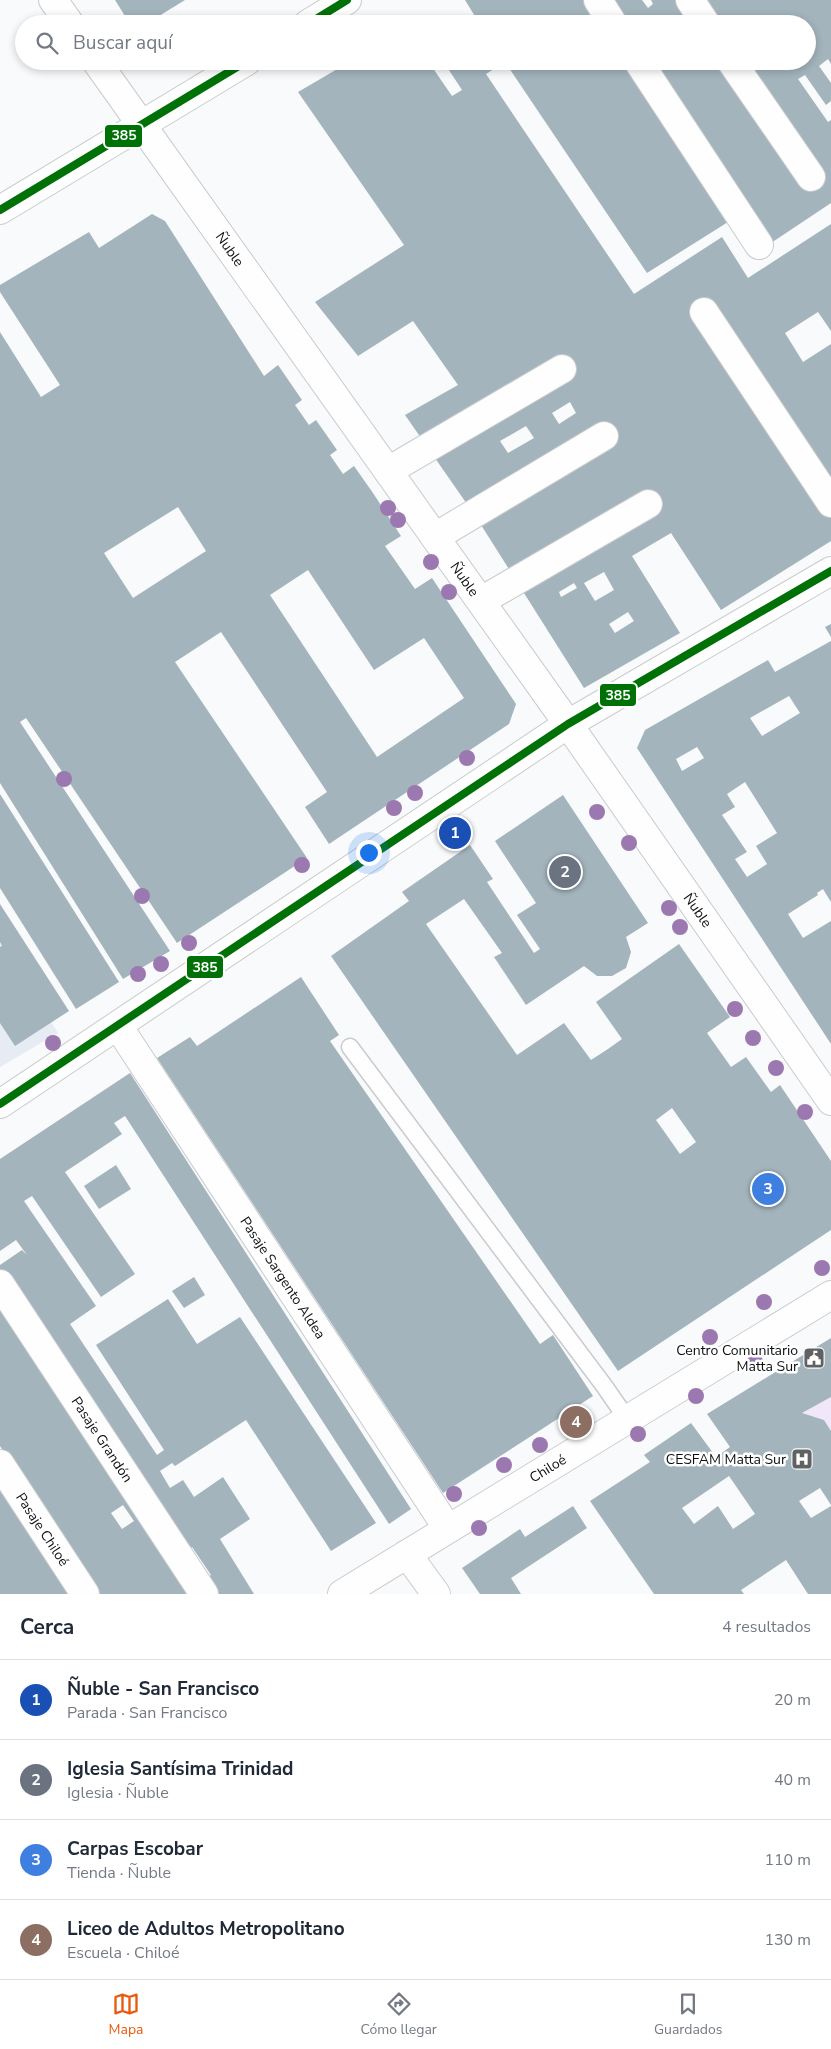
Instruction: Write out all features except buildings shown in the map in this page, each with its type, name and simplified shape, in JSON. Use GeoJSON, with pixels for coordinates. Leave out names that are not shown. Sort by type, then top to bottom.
{"type":"FeatureCollection","features":[{"type":"Feature","properties":{"kind":"street"},"geometry":{"type":"LineString","coordinates":[[53,0],[64,15]]}},
{"type":"Feature","properties":{"kind":"street"},"geometry":{"type":"LineString","coordinates":[[323,15],[347,0]]}},
{"type":"Feature","properties":{"kind":"street"},"geometry":{"type":"LineString","coordinates":[[598,0],[607,15]]}},
{"type":"Feature","properties":{"kind":"street"},"geometry":{"type":"LineString","coordinates":[[690,0],[700,15]]}},
{"type":"Feature","properties":{"kind":"street","name":"Ñuble"},"geometry":{"type":"LineString","coordinates":[[102,70],[568,724],[831,1101]]}},
{"type":"Feature","properties":{"kind":"street"},"geometry":{"type":"LineString","coordinates":[[0,210],[232,70]]}},
{"type":"Feature","properties":{"kind":"street"},"geometry":{"type":"LineString","coordinates":[[644,70],[759,246]]}},
{"type":"Feature","properties":{"kind":"street"},"geometry":{"type":"LineString","coordinates":[[737,70],[811,178]]}},
{"type":"Feature","properties":{"kind":"street"},"geometry":{"type":"LineString","coordinates":[[704,312],[831,503]]}},
{"type":"Feature","properties":{"kind":"street"},"geometry":{"type":"LineString","coordinates":[[388,471],[562,369]]}},
{"type":"Feature","properties":{"kind":"street"},"geometry":{"type":"LineString","coordinates":[[435,537],[604,436]]}},
{"type":"Feature","properties":{"kind":"street"},"geometry":{"type":"LineString","coordinates":[[481,601],[648,504]]}},
{"type":"Feature","properties":{"kind":"street"},"geometry":{"type":"LineString","coordinates":[[0,1104],[568,724],[831,571]]}},
{"type":"Feature","properties":{"kind":"street","name":"Pasaje Sargento Aldea"},"geometry":{"type":"LineString","coordinates":[[118,1026],[448,1529]]}},
{"type":"Feature","properties":{"kind":"street","name":"Pasaje Grandón"},"geometry":{"type":"LineString","coordinates":[[0,1284],[204,1594]]}},
{"type":"Feature","properties":{"kind":"street","name":"Chiloé"},"geometry":{"type":"LineString","coordinates":[[342,1594],[831,1295]]}},
{"type":"Feature","properties":{"kind":"street","name":"Pasaje Chiloé"},"geometry":{"type":"LineString","coordinates":[[0,1464],[85,1594]]}},
{"type":"Feature","properties":{"kind":"street"},"geometry":{"type":"LineString","coordinates":[[407,1554],[436,1594]]}},
{"type":"Feature","properties":{"kind":"lane"},"geometry":{"type":"LineString","coordinates":[[350,1047],[627,1419]]}},
{"type":"Feature","properties":{"kind":"shaded area"},"geometry":{"type":"Polygon","coordinates":[[[0,943],[58,1033],[0,1067],[0,943]]]}},
{"type":"Feature","properties":{"kind":"shaded area"},"geometry":{"type":"Polygon","coordinates":[[[831,1397],[831,1431],[824,1420],[802,1413],[831,1397]]]}},
{"type":"Feature","properties":{"kind":"transit line","name":"385"},"geometry":{"type":"LineString","coordinates":[[323,15],[347,0]]}},
{"type":"Feature","properties":{"kind":"transit line","name":"385"},"geometry":{"type":"LineString","coordinates":[[0,210],[232,70]]}},
{"type":"Feature","properties":{"kind":"transit line","name":"385"},"geometry":{"type":"LineString","coordinates":[[0,1104],[568,724],[831,571]]}},
{"type":"Feature","properties":{"kind":"place","name":"Ñuble - San Francisco"},"geometry":{"type":"Point","coordinates":[455,833]}},
{"type":"Feature","properties":{"kind":"place","name":"Iglesia Santísima Trinidad"},"geometry":{"type":"Point","coordinates":[565,872]}},
{"type":"Feature","properties":{"kind":"place","name":"Carpas Escobar"},"geometry":{"type":"Point","coordinates":[768,1189]}},
{"type":"Feature","properties":{"kind":"place","name":"Centro Comunitario Matta Sur"},"geometry":{"type":"Point","coordinates":[814,1358]}},
{"type":"Feature","properties":{"kind":"place","name":"Liceo de Adultos Metropolitano"},"geometry":{"type":"Point","coordinates":[576,1422]}},
{"type":"Feature","properties":{"kind":"place","name":"CESFAM Matta Sur"},"geometry":{"type":"Point","coordinates":[802,1459]}}]}
